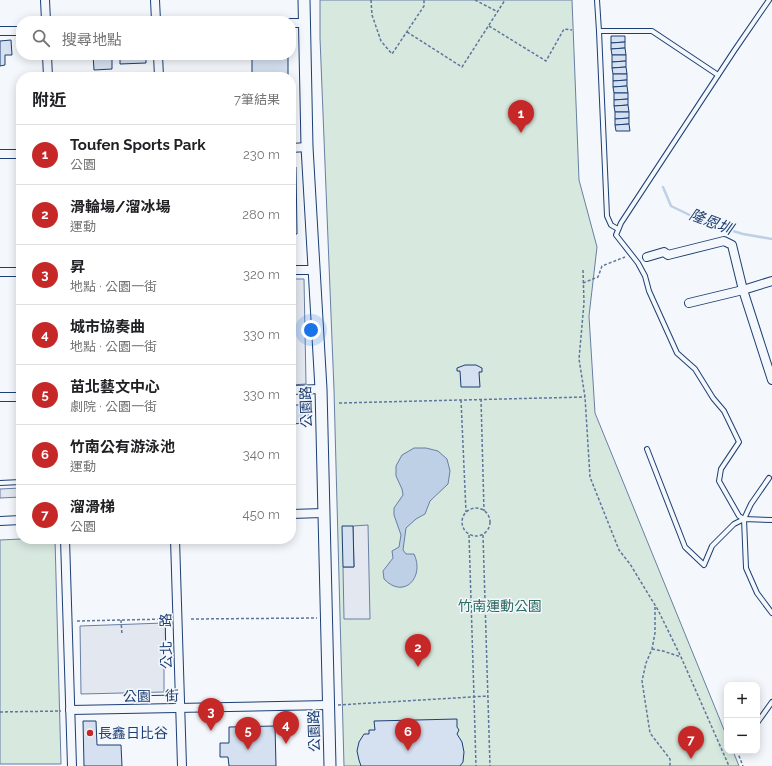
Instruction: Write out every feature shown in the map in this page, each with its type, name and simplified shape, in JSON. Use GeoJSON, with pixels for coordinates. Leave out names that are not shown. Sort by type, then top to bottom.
{"type":"FeatureCollection","features":[{"type":"Feature","properties":{"kind":"street"},"geometry":{"type":"LineString","coordinates":[[46,0],[46,16]]}},
{"type":"Feature","properties":{"kind":"street"},"geometry":{"type":"LineString","coordinates":[[155,0],[156,16]]}},
{"type":"Feature","properties":{"kind":"street","name":"公園路"},"geometry":{"type":"LineString","coordinates":[[304,0],[307,147],[321,389],[330,766]]}},
{"type":"Feature","properties":{"kind":"street"},"geometry":{"type":"LineString","coordinates":[[296,24],[304,23]]}},
{"type":"Feature","properties":{"kind":"street"},"geometry":{"type":"LineString","coordinates":[[0,31],[16,30]]}},
{"type":"Feature","properties":{"kind":"street"},"geometry":{"type":"LineString","coordinates":[[47,60],[48,72]]}},
{"type":"Feature","properties":{"kind":"street"},"geometry":{"type":"LineString","coordinates":[[158,60],[159,72]]}},
{"type":"Feature","properties":{"kind":"street"},"geometry":{"type":"LineString","coordinates":[[296,148],[307,147]]}},
{"type":"Feature","properties":{"kind":"street"},"geometry":{"type":"LineString","coordinates":[[0,154],[16,154]]}},
{"type":"Feature","properties":{"kind":"street"},"geometry":{"type":"LineString","coordinates":[[647,257],[664,252],[668,255],[724,241],[732,245],[743,290],[772,380]]}},
{"type":"Feature","properties":{"kind":"street"},"geometry":{"type":"LineString","coordinates":[[296,270],[314,270]]}},
{"type":"Feature","properties":{"kind":"street"},"geometry":{"type":"LineString","coordinates":[[0,272],[16,272]]}},
{"type":"Feature","properties":{"kind":"street"},"geometry":{"type":"LineString","coordinates":[[689,303],[743,290],[772,281]]}},
{"type":"Feature","properties":{"kind":"street"},"geometry":{"type":"LineString","coordinates":[[296,390],[321,389]]}},
{"type":"Feature","properties":{"kind":"street"},"geometry":{"type":"LineString","coordinates":[[0,397],[16,397]]}},
{"type":"Feature","properties":{"kind":"street"},"geometry":{"type":"LineString","coordinates":[[296,514],[323,513]]}},
{"type":"Feature","properties":{"kind":"street"},"geometry":{"type":"LineString","coordinates":[[0,521],[16,520]]}},
{"type":"Feature","properties":{"kind":"street"},"geometry":{"type":"LineString","coordinates":[[65,544],[72,766]]}},
{"type":"Feature","properties":{"kind":"street","name":"公北一路"},"geometry":{"type":"LineString","coordinates":[[175,544],[182,766]]}},
{"type":"Feature","properties":{"kind":"street","name":"公園一街"},"geometry":{"type":"LineString","coordinates":[[70,710],[328,705]]}},
{"type":"Feature","properties":{"kind":"lane"},"geometry":{"type":"LineString","coordinates":[[597,0],[606,216],[611,225],[618,229]]}},
{"type":"Feature","properties":{"kind":"lane"},"geometry":{"type":"LineString","coordinates":[[769,0],[621,223],[616,235],[638,263],[645,276],[649,291],[677,354],[695,369],[712,398],[724,411],[739,442],[721,469],[719,481],[739,516],[744,518],[772,520]]}},
{"type":"Feature","properties":{"kind":"lane"},"geometry":{"type":"LineString","coordinates":[[599,31],[652,31],[718,75]]}},
{"type":"Feature","properties":{"kind":"lane"},"geometry":{"type":"LineString","coordinates":[[647,449],[685,547],[704,565],[712,546],[734,524],[744,518]]}},
{"type":"Feature","properties":{"kind":"lane"},"geometry":{"type":"LineString","coordinates":[[769,478],[751,504],[744,518],[746,568],[757,593],[772,613]]}},
{"type":"Feature","properties":{"kind":"lane"},"geometry":{"type":"LineString","coordinates":[[0,483],[16,482]]}},
{"type":"Feature","properties":{"kind":"lane"},"geometry":{"type":"LineString","coordinates":[[760,719],[772,702]]}},
{"type":"Feature","properties":{"kind":"path"},"geometry":{"type":"LineString","coordinates":[[371,0],[372,15],[381,41],[392,54],[424,6],[424,0]]}},
{"type":"Feature","properties":{"kind":"path"},"geometry":{"type":"LineString","coordinates":[[476,0],[498,12]]}},
{"type":"Feature","properties":{"kind":"path"},"geometry":{"type":"LineString","coordinates":[[407,32],[462,67],[505,0]]}},
{"type":"Feature","properties":{"kind":"path"},"geometry":{"type":"LineString","coordinates":[[489,26],[546,61],[564,29],[572,30]]}},
{"type":"Feature","properties":{"kind":"path"},"geometry":{"type":"LineString","coordinates":[[583,283],[598,277],[602,266],[630,254]]}},
{"type":"Feature","properties":{"kind":"path"},"geometry":{"type":"LineString","coordinates":[[583,270],[584,303],[579,359],[585,397],[590,477],[619,550],[630,564],[655,605],[681,657],[729,766]]}},
{"type":"Feature","properties":{"kind":"path"},"geometry":{"type":"LineString","coordinates":[[338,403],[585,397]]}},
{"type":"Feature","properties":{"kind":"path"},"geometry":{"type":"LineString","coordinates":[[481,399],[484,510],[490,523],[487,532],[483,535],[474,537],[466,533],[462,525],[463,516],[466,512],[474,508],[484,510]]}},
{"type":"Feature","properties":{"kind":"path"},"geometry":{"type":"LineString","coordinates":[[461,400],[466,512]]}},
{"type":"Feature","properties":{"kind":"path"},"geometry":{"type":"LineString","coordinates":[[470,535],[476,766]]}},
{"type":"Feature","properties":{"kind":"path"},"geometry":{"type":"LineString","coordinates":[[483,535],[490,766]]}},
{"type":"Feature","properties":{"kind":"path"},"geometry":{"type":"LineString","coordinates":[[655,605],[655,633],[652,649],[646,663],[642,681],[650,733],[670,759],[670,766]]}},
{"type":"Feature","properties":{"kind":"path"},"geometry":{"type":"LineString","coordinates":[[191,619],[326,618]]}},
{"type":"Feature","properties":{"kind":"path"},"geometry":{"type":"LineString","coordinates":[[77,621],[167,619]]}},
{"type":"Feature","properties":{"kind":"path"},"geometry":{"type":"LineString","coordinates":[[122,620],[122,635]]}},
{"type":"Feature","properties":{"kind":"path"},"geometry":{"type":"LineString","coordinates":[[652,649],[681,657]]}},
{"type":"Feature","properties":{"kind":"path"},"geometry":{"type":"LineString","coordinates":[[328,705],[488,696]]}},
{"type":"Feature","properties":{"kind":"path"},"geometry":{"type":"LineString","coordinates":[[0,712],[61,711]]}},
{"type":"Feature","properties":{"kind":"path"},"geometry":{"type":"LineString","coordinates":[[738,754],[743,766]]}},
{"type":"Feature","properties":{"kind":"green space","name":"竹南運動公園"},"geometry":{"type":"Polygon","coordinates":[[[320,0],[572,0],[579,180],[597,247],[589,316],[595,413],[724,730],[724,754],[734,754],[739,766],[344,766],[334,390],[320,38],[320,0]]]}},
{"type":"Feature","properties":{"kind":"green space"},"geometry":{"type":"Polygon","coordinates":[[[16,539],[16,544],[55,544],[61,764],[0,764],[0,540],[16,539]]]}},
{"type":"Feature","properties":{"kind":"shaded area"},"geometry":{"type":"Polygon","coordinates":[[[296,279],[304,279],[306,384],[296,385],[296,279]]]}},
{"type":"Feature","properties":{"kind":"shaded area"},"geometry":{"type":"Polygon","coordinates":[[[16,488],[16,497],[0,498],[0,489],[16,488]]]}},
{"type":"Feature","properties":{"kind":"shaded area"},"geometry":{"type":"Polygon","coordinates":[[[368,525],[370,619],[344,619],[343,567],[354,567],[353,526],[368,525]]]}},
{"type":"Feature","properties":{"kind":"shaded area"},"geometry":{"type":"Polygon","coordinates":[[[164,623],[164,692],[81,694],[80,626],[164,623]]]}},
{"type":"Feature","properties":{"kind":"water"},"geometry":{"type":"Polygon","coordinates":[[[414,448],[426,448],[438,451],[447,459],[450,471],[448,484],[430,501],[425,514],[416,519],[406,528],[403,550],[406,554],[414,554],[417,563],[417,571],[415,578],[411,583],[399,587],[391,585],[384,579],[383,571],[393,558],[392,551],[399,547],[401,535],[394,515],[394,508],[403,495],[396,476],[396,466],[402,455],[414,448]]]}},
{"type":"Feature","properties":{"kind":"building"},"geometry":{"type":"Polygon","coordinates":[[[611,36],[625,36],[625,42],[611,43],[611,36]]]}},
{"type":"Feature","properties":{"kind":"building"},"geometry":{"type":"Polygon","coordinates":[[[11,40],[12,55],[5,55],[5,65],[0,66],[0,41],[11,40]]]}},
{"type":"Feature","properties":{"kind":"building"},"geometry":{"type":"Polygon","coordinates":[[[625,42],[625,48],[611,49],[611,43],[625,42]]]}},
{"type":"Feature","properties":{"kind":"building"},"geometry":{"type":"Polygon","coordinates":[[[625,48],[626,55],[612,55],[611,49],[625,48]]]}},
{"type":"Feature","properties":{"kind":"building"},"geometry":{"type":"Polygon","coordinates":[[[612,55],[626,55],[626,61],[612,62],[612,55]]]}},
{"type":"Feature","properties":{"kind":"building"},"geometry":{"type":"Polygon","coordinates":[[[93,60],[112,60],[112,69],[94,70],[93,60]]]}},
{"type":"Feature","properties":{"kind":"building"},"geometry":{"type":"Polygon","coordinates":[[[120,60],[146,60],[146,63],[120,64],[120,60]]]}},
{"type":"Feature","properties":{"kind":"building"},"geometry":{"type":"Polygon","coordinates":[[[252,60],[288,60],[288,72],[252,72],[252,60]]]}},
{"type":"Feature","properties":{"kind":"building"},"geometry":{"type":"Polygon","coordinates":[[[626,61],[626,67],[612,68],[612,62],[626,61]]]}},
{"type":"Feature","properties":{"kind":"building"},"geometry":{"type":"Polygon","coordinates":[[[626,67],[627,74],[613,74],[612,68],[626,67]]]}},
{"type":"Feature","properties":{"kind":"building"},"geometry":{"type":"Polygon","coordinates":[[[613,74],[627,74],[627,80],[613,81],[613,74]]]}},
{"type":"Feature","properties":{"kind":"building"},"geometry":{"type":"Polygon","coordinates":[[[627,80],[627,86],[613,87],[613,81],[627,80]]]}},
{"type":"Feature","properties":{"kind":"building"},"geometry":{"type":"Polygon","coordinates":[[[627,86],[628,93],[614,93],[613,87],[627,86]]]}},
{"type":"Feature","properties":{"kind":"building"},"geometry":{"type":"Polygon","coordinates":[[[614,93],[628,93],[628,99],[614,100],[614,93]]]}},
{"type":"Feature","properties":{"kind":"building"},"geometry":{"type":"Polygon","coordinates":[[[628,99],[628,105],[614,106],[614,100],[628,99]]]}},
{"type":"Feature","properties":{"kind":"building"},"geometry":{"type":"Polygon","coordinates":[[[628,105],[629,112],[615,112],[614,106],[628,105]]]}},
{"type":"Feature","properties":{"kind":"building"},"geometry":{"type":"Polygon","coordinates":[[[615,112],[629,112],[629,118],[615,119],[615,112]]]}},
{"type":"Feature","properties":{"kind":"building"},"geometry":{"type":"Polygon","coordinates":[[[629,118],[629,124],[615,125],[615,119],[629,118]]]}},
{"type":"Feature","properties":{"kind":"building"},"geometry":{"type":"Polygon","coordinates":[[[629,124],[630,131],[616,131],[615,125],[629,124]]]}},
{"type":"Feature","properties":{"kind":"building"},"geometry":{"type":"Polygon","coordinates":[[[296,167],[297,234],[296,234],[296,167]]]}},
{"type":"Feature","properties":{"kind":"building"},"geometry":{"type":"Polygon","coordinates":[[[465,365],[476,365],[482,368],[482,372],[479,372],[480,387],[461,387],[460,371],[457,371],[457,368],[465,365]]]}},
{"type":"Feature","properties":{"kind":"building"},"geometry":{"type":"Polygon","coordinates":[[[296,405],[308,405],[308,423],[296,424],[296,405]]]}},
{"type":"Feature","properties":{"kind":"building"},"geometry":{"type":"Polygon","coordinates":[[[342,526],[353,526],[354,567],[343,567],[342,526]]]}},
{"type":"Feature","properties":{"kind":"building"},"geometry":{"type":"Polygon","coordinates":[[[457,719],[457,727],[459,730],[457,734],[462,742],[464,752],[463,762],[460,766],[361,766],[357,751],[359,742],[364,734],[369,734],[369,730],[375,730],[374,721],[457,719]]]}},
{"type":"Feature","properties":{"kind":"building","name":"長鑫日比谷"},"geometry":{"type":"Polygon","coordinates":[[[83,721],[96,721],[97,745],[121,745],[122,766],[84,766],[83,721]]]}},
{"type":"Feature","properties":{"kind":"building"},"geometry":{"type":"Polygon","coordinates":[[[275,726],[276,766],[229,766],[228,757],[220,757],[220,743],[229,743],[229,727],[275,726]]]}},
{"type":"Feature","properties":{"kind":"waterway","name":"隆恩圳"},"geometry":{"type":"LineString","coordinates":[[663,187],[671,206],[706,223],[743,234],[772,239]]}},
{"type":"Feature","properties":{"kind":"place","name":"Toufen Sports Park"},"geometry":{"type":"Point","coordinates":[521,133]}},
{"type":"Feature","properties":{"kind":"place","name":"滑輪場/溜冰場"},"geometry":{"type":"Point","coordinates":[418,667]}},
{"type":"Feature","properties":{"kind":"place","name":"昇"},"geometry":{"type":"Point","coordinates":[211,731]}},
{"type":"Feature","properties":{"kind":"place","name":"長鑫日比谷"},"geometry":{"type":"Point","coordinates":[90,733]}},
{"type":"Feature","properties":{"kind":"place","name":"城市協奏曲"},"geometry":{"type":"Point","coordinates":[286,744]}},
{"type":"Feature","properties":{"kind":"place","name":"苗北藝文中心"},"geometry":{"type":"Point","coordinates":[248,750]}},
{"type":"Feature","properties":{"kind":"place","name":"竹南公有游泳池"},"geometry":{"type":"Point","coordinates":[408,751]}},
{"type":"Feature","properties":{"kind":"place","name":"溜滑梯"},"geometry":{"type":"Point","coordinates":[691,759]}}]}
